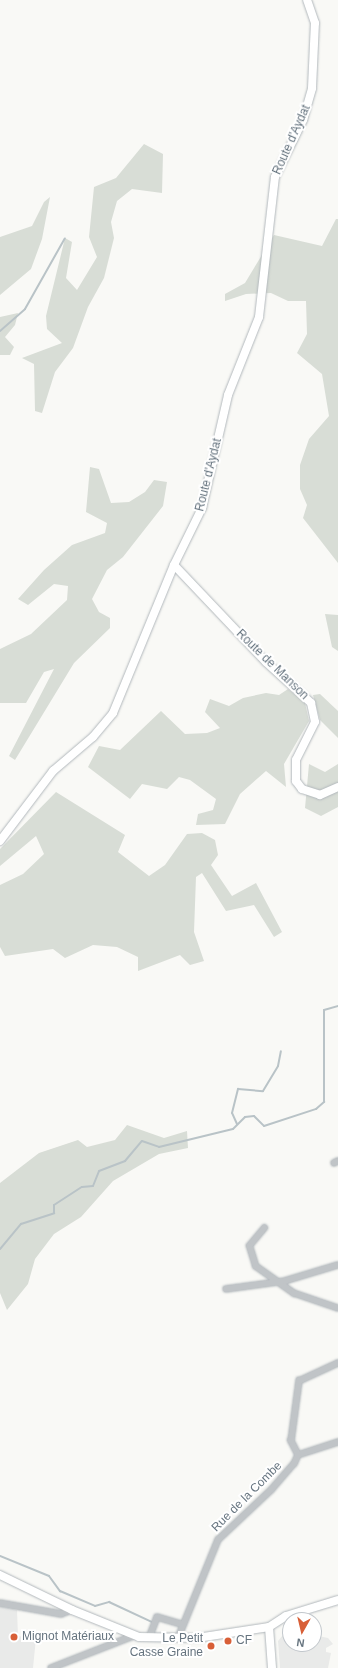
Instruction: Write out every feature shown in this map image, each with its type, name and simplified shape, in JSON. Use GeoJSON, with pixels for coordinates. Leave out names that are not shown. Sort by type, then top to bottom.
{"type":"FeatureCollection","features":[{"type":"Feature","properties":{"kind":"main road","name":"Route d'Aydat"},"geometry":{"type":"LineString","coordinates":[[0,841],[52,771],[93,737],[113,713],[174,565],[202,508],[228,395],[257,323],[275,177],[303,120],[312,88],[315,23],[307,0]]}},
{"type":"Feature","properties":{"kind":"main road","name":"Route de Manson"},"geometry":{"type":"LineString","coordinates":[[174,565],[266,662],[311,703],[314,722],[296,760],[296,781],[302,789],[320,795],[338,787]]}},
{"type":"Feature","properties":{"kind":"main road"},"geometry":{"type":"LineString","coordinates":[[0,1575],[72,1610],[133,1636],[149,1638],[178,1638],[269,1627],[286,1616],[338,1600]]}},
{"type":"Feature","properties":{"kind":"main road"},"geometry":{"type":"LineString","coordinates":[[269,1627],[272,1668]]}},
{"type":"Feature","properties":{"kind":"street"},"geometry":{"type":"LineString","coordinates":[[265,1228],[250,1246],[256,1266],[276,1283],[294,1294],[338,1308]]}},
{"type":"Feature","properties":{"kind":"street"},"geometry":{"type":"LineString","coordinates":[[226,1289],[276,1283],[338,1265]]}},
{"type":"Feature","properties":{"kind":"street"},"geometry":{"type":"LineString","coordinates":[[338,1363],[299,1381],[291,1440],[298,1455],[338,1442]]}},
{"type":"Feature","properties":{"kind":"street","name":"Rue de la Combe"},"geometry":{"type":"LineString","coordinates":[[178,1638],[182,1624],[218,1540],[271,1490],[294,1464],[298,1455]]}},
{"type":"Feature","properties":{"kind":"street"},"geometry":{"type":"LineString","coordinates":[[0,1603],[62,1614],[72,1610]]}},
{"type":"Feature","properties":{"kind":"street"},"geometry":{"type":"LineString","coordinates":[[149,1638],[157,1617],[182,1624]]}},
{"type":"Feature","properties":{"kind":"street"},"geometry":{"type":"LineString","coordinates":[[51,1668],[133,1636]]}},
{"type":"Feature","properties":{"kind":"shaded area"},"geometry":{"type":"Polygon","coordinates":[[[144,144],[163,154],[162,193],[132,189],[117,201],[111,222],[114,238],[104,278],[88,307],[73,348],[55,372],[42,413],[35,411],[34,364],[22,358],[62,343],[47,329],[46,316],[65,238],[72,242],[66,278],[77,290],[97,257],[89,237],[94,187],[116,178],[144,144]]]}},
{"type":"Feature","properties":{"kind":"shaded area"},"geometry":{"type":"Polygon","coordinates":[[[50,197],[42,239],[31,269],[0,295],[0,237],[32,226],[44,202],[50,197]]]}},
{"type":"Feature","properties":{"kind":"shaded area"},"geometry":{"type":"Polygon","coordinates":[[[336,219],[338,219],[338,563],[303,518],[307,505],[300,489],[300,465],[309,439],[329,416],[322,374],[297,353],[307,334],[306,301],[288,301],[271,293],[246,294],[225,301],[225,294],[245,283],[274,235],[322,246],[336,219]]]}},
{"type":"Feature","properties":{"kind":"shaded area"},"geometry":{"type":"Polygon","coordinates":[[[18,313],[15,325],[5,337],[14,347],[10,355],[0,355],[0,317],[18,313]]]}},
{"type":"Feature","properties":{"kind":"shaded area"},"geometry":{"type":"Polygon","coordinates":[[[90,467],[99,469],[111,503],[129,502],[145,492],[154,480],[167,482],[163,506],[123,557],[107,570],[92,599],[99,612],[110,618],[110,628],[74,663],[15,760],[9,756],[54,669],[44,672],[26,703],[0,703],[0,649],[31,634],[67,600],[68,586],[54,584],[28,605],[18,599],[44,570],[72,545],[105,533],[107,523],[86,512],[90,467]]]}},
{"type":"Feature","properties":{"kind":"shaded area"},"geometry":{"type":"Polygon","coordinates":[[[325,614],[338,615],[338,651],[332,647],[325,614]]]}},
{"type":"Feature","properties":{"kind":"shaded area"},"geometry":{"type":"Polygon","coordinates":[[[288,689],[305,703],[309,721],[284,764],[286,787],[266,771],[240,794],[225,824],[196,825],[198,814],[213,810],[216,799],[190,780],[179,777],[167,789],[142,784],[130,799],[88,767],[99,746],[120,750],[161,711],[185,734],[207,733],[220,728],[205,712],[210,699],[229,706],[243,698],[266,693],[279,695],[288,689]]]}},
{"type":"Feature","properties":{"kind":"shaded area"},"geometry":{"type":"Polygon","coordinates":[[[320,694],[338,711],[338,738],[320,720],[313,695],[320,694]]]}},
{"type":"Feature","properties":{"kind":"shaded area"},"geometry":{"type":"Polygon","coordinates":[[[309,764],[325,772],[338,764],[338,807],[321,816],[305,808],[309,764]]]}},
{"type":"Feature","properties":{"kind":"shaded area"},"geometry":{"type":"Polygon","coordinates":[[[56,792],[125,835],[118,852],[149,876],[165,865],[187,834],[202,833],[215,840],[218,855],[211,865],[232,896],[256,883],[282,932],[274,937],[254,905],[226,911],[202,873],[196,877],[194,932],[204,961],[190,965],[180,955],[138,971],[138,957],[117,947],[93,945],[65,958],[53,949],[5,956],[0,947],[0,885],[23,874],[44,854],[36,836],[0,866],[0,849],[56,792]]]}},
{"type":"Feature","properties":{"kind":"shaded area"},"geometry":{"type":"Polygon","coordinates":[[[127,1125],[164,1138],[187,1131],[188,1148],[159,1154],[113,1181],[81,1217],[54,1234],[35,1259],[28,1284],[7,1310],[0,1293],[0,1183],[39,1153],[78,1140],[87,1147],[115,1140],[127,1125]]]}},
{"type":"Feature","properties":{"kind":"shaded area","name":"Mignot Matériaux"},"geometry":{"type":"Polygon","coordinates":[[[0,1606],[17,1610],[18,1636],[36,1638],[33,1668],[0,1668],[0,1606]]]}},
{"type":"Feature","properties":{"kind":"shaded area"},"geometry":{"type":"Polygon","coordinates":[[[282,1636],[282,1652],[322,1652],[322,1637],[328,1638],[333,1644],[326,1648],[326,1652],[331,1653],[328,1668],[280,1668],[278,1641],[282,1636]]]}},
{"type":"Feature","properties":{"kind":"waterway"},"geometry":{"type":"LineString","coordinates":[[0,331],[25,309],[65,238]]}},
{"type":"Feature","properties":{"kind":"waterway"},"geometry":{"type":"LineString","coordinates":[[0,1249],[21,1224],[54,1213],[54,1205],[82,1187],[93,1186],[99,1171],[125,1161],[142,1141],[159,1147],[233,1129],[245,1117],[254,1116],[264,1126],[316,1109],[324,1102],[324,1010],[338,1006]]}},
{"type":"Feature","properties":{"kind":"waterway"},"geometry":{"type":"LineString","coordinates":[[237,1124],[232,1113],[238,1089],[263,1091],[278,1066],[281,1051]]}},
{"type":"Feature","properties":{"kind":"waterway"},"geometry":{"type":"LineString","coordinates":[[0,1556],[49,1576],[60,1591],[95,1606],[109,1602],[152,1622]]}},
{"type":"Feature","properties":{"kind":"place","name":"Mignot Matériaux"},"geometry":{"type":"Point","coordinates":[14,1637]}},
{"type":"Feature","properties":{"kind":"place","name":"CF"},"geometry":{"type":"Point","coordinates":[228,1641]}},
{"type":"Feature","properties":{"kind":"place","name":"Le Petit Casse Graine"},"geometry":{"type":"Point","coordinates":[211,1646]}}]}
